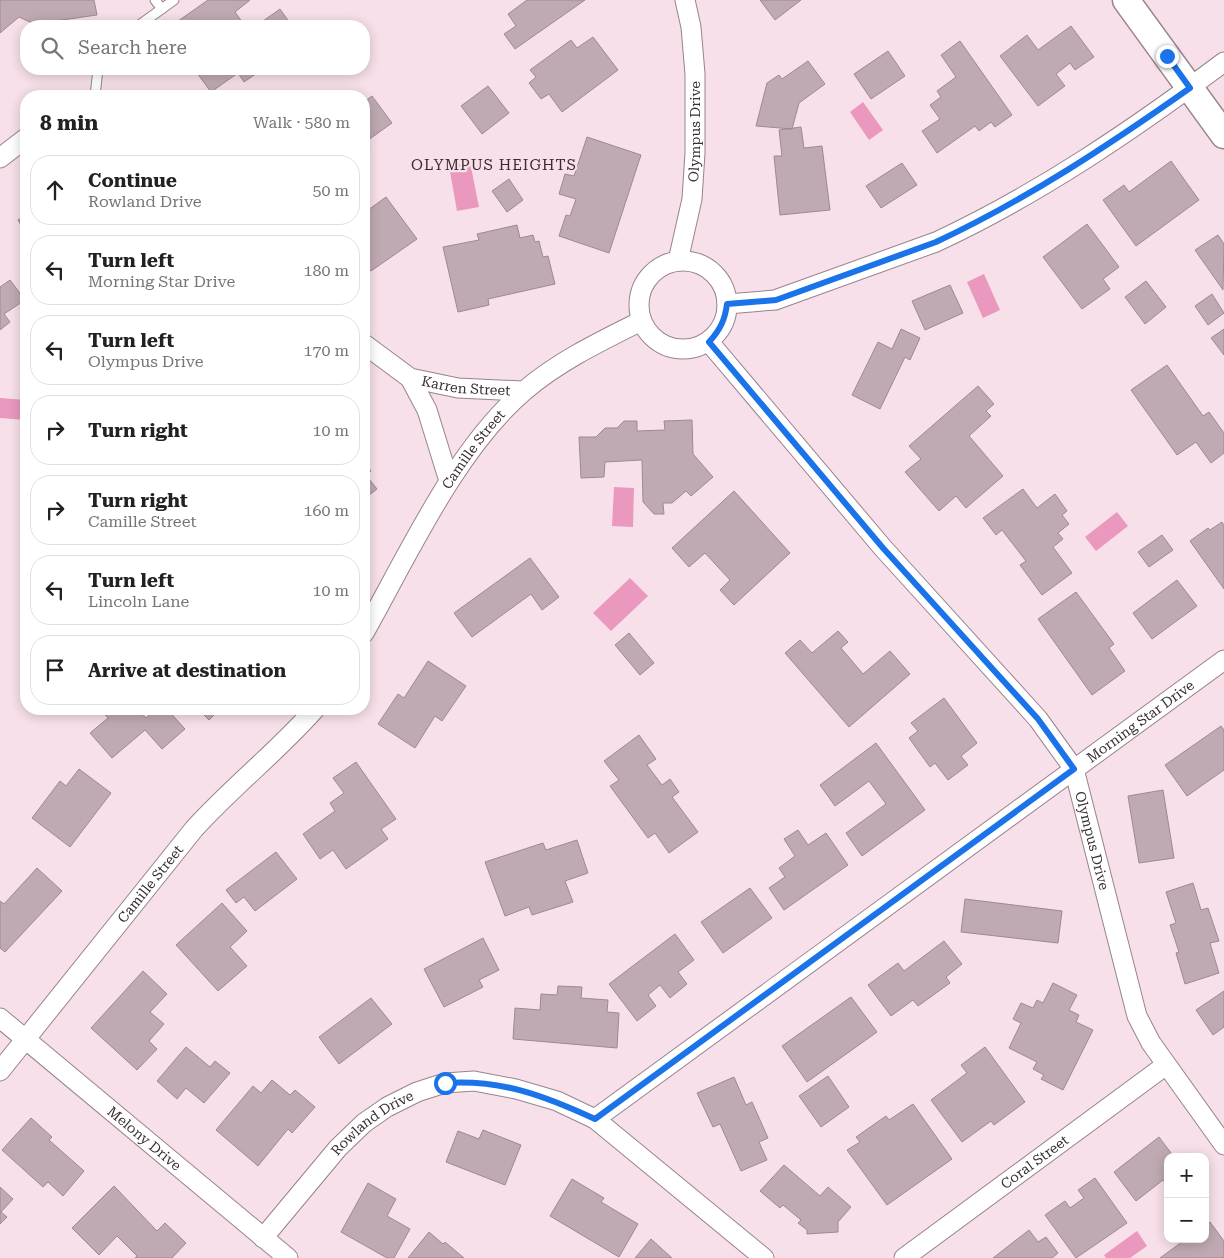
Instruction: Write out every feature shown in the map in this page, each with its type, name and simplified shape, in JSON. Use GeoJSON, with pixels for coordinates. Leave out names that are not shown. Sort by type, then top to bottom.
{"type":"FeatureCollection","features":[{"type":"Feature","properties":{"kind":"street","name":"Olympus Drive"},"geometry":{"type":"LineString","coordinates":[[678,261],[692,199],[695,153],[695,74],[691,27],[685,0]]}},
{"type":"Feature","properties":{"kind":"street"},"geometry":{"type":"LineString","coordinates":[[1126,0],[1224,135]]}},
{"type":"Feature","properties":{"kind":"street"},"geometry":{"type":"LineString","coordinates":[[727,304],[776,300],[936,242],[959,231],[1092,156],[1224,62]]}},
{"type":"Feature","properties":{"kind":"street"},"geometry":{"type":"LineString","coordinates":[[0,158],[20,143]]}},
{"type":"Feature","properties":{"kind":"street"},"geometry":{"type":"LineString","coordinates":[[678,261],[692,262],[706,268],[717,277],[724,290],[727,304],[726,318],[719,331],[709,342],[697,348],[684,350],[670,348],[658,342],[648,333],[641,321],[639,301],[645,282],[659,268],[678,261]]}},
{"type":"Feature","properties":{"kind":"street","name":"Camille Street"},"geometry":{"type":"LineString","coordinates":[[370,622],[449,481],[483,435],[523,392],[569,360],[641,321]]}},
{"type":"Feature","properties":{"kind":"street","name":"Olympus Drive"},"geometry":{"type":"LineString","coordinates":[[709,342],[883,548],[1038,719],[1074,769],[1136,1016],[1166,1066],[1224,1145]]}},
{"type":"Feature","properties":{"kind":"street","name":"Karren Street"},"geometry":{"type":"LineString","coordinates":[[370,348],[410,378],[458,388],[523,392]]}},
{"type":"Feature","properties":{"kind":"street","name":"Karren Street"},"geometry":{"type":"LineString","coordinates":[[410,378],[427,410],[449,481]]}},
{"type":"Feature","properties":{"kind":"street","name":"Morning Star Drive"},"geometry":{"type":"LineString","coordinates":[[595,1119],[1224,660]]}},
{"type":"Feature","properties":{"kind":"street","name":"Camille Street"},"geometry":{"type":"LineString","coordinates":[[0,1071],[194,829],[218,802],[280,745],[309,715]]}},
{"type":"Feature","properties":{"kind":"street","name":"Melony Drive"},"geometry":{"type":"LineString","coordinates":[[0,1018],[288,1258]]}},
{"type":"Feature","properties":{"kind":"street","name":"Coral Street"},"geometry":{"type":"LineString","coordinates":[[904,1258],[1166,1066]]}},
{"type":"Feature","properties":{"kind":"street","name":"Rowland Drive"},"geometry":{"type":"LineString","coordinates":[[263,1238],[338,1148],[364,1123],[387,1107],[417,1092],[445,1083],[474,1081],[516,1089],[557,1101],[595,1119],[764,1258]]}},
{"type":"Feature","properties":{"kind":"lane"},"geometry":{"type":"LineString","coordinates":[[155,0],[162,9]]}},
{"type":"Feature","properties":{"kind":"lane"},"geometry":{"type":"LineString","coordinates":[[146,20],[174,0]]}},
{"type":"Feature","properties":{"kind":"lane"},"geometry":{"type":"LineString","coordinates":[[96,90],[97,75]]}},
{"type":"Feature","properties":{"kind":"shaded area"},"geometry":{"type":"Polygon","coordinates":[[[863,102],[883,130],[869,140],[850,112],[863,102]]]}},
{"type":"Feature","properties":{"kind":"shaded area"},"geometry":{"type":"Polygon","coordinates":[[[470,162],[479,207],[457,211],[449,166],[470,162]]]}},
{"type":"Feature","properties":{"kind":"shaded area"},"geometry":{"type":"Polygon","coordinates":[[[984,274],[1000,310],[983,318],[967,282],[984,274]]]}},
{"type":"Feature","properties":{"kind":"shaded area"},"geometry":{"type":"Polygon","coordinates":[[[0,398],[20,400],[20,420],[0,418],[0,398]]]}},
{"type":"Feature","properties":{"kind":"shaded area"},"geometry":{"type":"Polygon","coordinates":[[[614,487],[634,488],[633,527],[612,526],[614,487]]]}},
{"type":"Feature","properties":{"kind":"shaded area"},"geometry":{"type":"Polygon","coordinates":[[[1117,512],[1128,526],[1096,551],[1085,537],[1117,512]]]}},
{"type":"Feature","properties":{"kind":"shaded area"},"geometry":{"type":"Polygon","coordinates":[[[630,578],[648,596],[611,631],[593,613],[630,578]]]}},
{"type":"Feature","properties":{"kind":"shaded area"},"geometry":{"type":"Polygon","coordinates":[[[1137,1231],[1147,1246],[1130,1258],[1106,1258],[1104,1255],[1137,1231]]]}},
{"type":"Feature","properties":{"kind":"building"},"geometry":{"type":"Polygon","coordinates":[[[0,0],[94,0],[97,15],[62,20],[25,20],[19,17],[0,33],[0,0]]]}},
{"type":"Feature","properties":{"kind":"building"},"geometry":{"type":"Polygon","coordinates":[[[208,0],[250,0],[235,12],[241,20],[180,20],[208,0]]]}},
{"type":"Feature","properties":{"kind":"building"},"geometry":{"type":"Polygon","coordinates":[[[527,0],[585,0],[515,49],[504,34],[516,26],[508,14],[527,0]]]}},
{"type":"Feature","properties":{"kind":"building"},"geometry":{"type":"Polygon","coordinates":[[[760,0],[801,0],[775,20],[760,0]]]}},
{"type":"Feature","properties":{"kind":"building"},"geometry":{"type":"Polygon","coordinates":[[[280,9],[288,20],[264,20],[280,9]]]}},
{"type":"Feature","properties":{"kind":"building"},"geometry":{"type":"Polygon","coordinates":[[[1071,26],[1094,57],[1075,70],[1070,63],[1056,74],[1065,86],[1038,106],[1000,56],[1027,35],[1038,50],[1071,26]]]}},
{"type":"Feature","properties":{"kind":"building"},"geometry":{"type":"Polygon","coordinates":[[[593,37],[618,70],[562,112],[549,94],[541,99],[529,83],[536,77],[530,70],[571,40],[577,48],[593,37]]]}},
{"type":"Feature","properties":{"kind":"building"},"geometry":{"type":"Polygon","coordinates":[[[960,41],[1012,115],[995,127],[991,122],[979,131],[975,126],[937,153],[922,131],[940,119],[930,105],[941,97],[937,91],[956,77],[941,55],[960,41]]]}},
{"type":"Feature","properties":{"kind":"building"},"geometry":{"type":"Polygon","coordinates":[[[888,51],[905,76],[871,99],[854,74],[888,51]]]}},
{"type":"Feature","properties":{"kind":"building"},"geometry":{"type":"Polygon","coordinates":[[[808,61],[825,84],[799,103],[792,129],[756,126],[767,83],[779,75],[782,79],[808,61]]]}},
{"type":"Feature","properties":{"kind":"building"},"geometry":{"type":"Polygon","coordinates":[[[198,75],[235,75],[214,90],[210,90],[198,75]]]}},
{"type":"Feature","properties":{"kind":"building"},"geometry":{"type":"Polygon","coordinates":[[[239,75],[254,75],[244,82],[239,75]]]}},
{"type":"Feature","properties":{"kind":"building"},"geometry":{"type":"Polygon","coordinates":[[[488,86],[509,113],[482,134],[461,106],[488,86]]]}},
{"type":"Feature","properties":{"kind":"building"},"geometry":{"type":"Polygon","coordinates":[[[372,96],[392,123],[370,139],[370,98],[372,96]]]}},
{"type":"Feature","properties":{"kind":"building"},"geometry":{"type":"Polygon","coordinates":[[[801,127],[804,148],[822,146],[830,210],[780,215],[774,156],[782,156],[779,130],[801,127]]]}},
{"type":"Feature","properties":{"kind":"building"},"geometry":{"type":"Polygon","coordinates":[[[587,137],[641,155],[609,253],[559,236],[566,215],[570,216],[576,199],[559,194],[565,174],[574,176],[587,137]]]}},
{"type":"Feature","properties":{"kind":"building"},"geometry":{"type":"Polygon","coordinates":[[[1171,161],[1199,200],[1136,246],[1103,200],[1124,185],[1129,192],[1171,161]]]}},
{"type":"Feature","properties":{"kind":"building"},"geometry":{"type":"Polygon","coordinates":[[[902,163],[917,185],[881,208],[866,186],[902,163]]]}},
{"type":"Feature","properties":{"kind":"building"},"geometry":{"type":"Polygon","coordinates":[[[509,179],[523,200],[507,212],[492,191],[509,179]]]}},
{"type":"Feature","properties":{"kind":"building"},"geometry":{"type":"Polygon","coordinates":[[[386,197],[417,239],[371,271],[370,270],[370,209],[386,197]]]}},
{"type":"Feature","properties":{"kind":"building"},"geometry":{"type":"Polygon","coordinates":[[[1087,224],[1119,267],[1103,279],[1110,289],[1082,309],[1043,257],[1087,224]]]}},
{"type":"Feature","properties":{"kind":"building"},"geometry":{"type":"Polygon","coordinates":[[[517,225],[520,238],[533,235],[535,242],[539,241],[543,257],[548,256],[555,284],[488,299],[489,305],[458,312],[443,247],[479,240],[477,234],[517,225]]]}},
{"type":"Feature","properties":{"kind":"building"},"geometry":{"type":"Polygon","coordinates":[[[1218,235],[1224,244],[1223,290],[1195,250],[1218,235]]]}},
{"type":"Feature","properties":{"kind":"building"},"geometry":{"type":"Polygon","coordinates":[[[10,280],[20,293],[20,303],[4,314],[10,322],[0,330],[0,287],[10,280]]]}},
{"type":"Feature","properties":{"kind":"building"},"geometry":{"type":"Polygon","coordinates":[[[1146,281],[1166,307],[1145,324],[1125,297],[1146,281]]]}},
{"type":"Feature","properties":{"kind":"building"},"geometry":{"type":"Polygon","coordinates":[[[950,285],[963,313],[925,330],[912,301],[950,285]]]}},
{"type":"Feature","properties":{"kind":"building"},"geometry":{"type":"Polygon","coordinates":[[[1212,294],[1224,313],[1208,325],[1195,306],[1212,294]]]}},
{"type":"Feature","properties":{"kind":"building"},"geometry":{"type":"Polygon","coordinates":[[[901,329],[920,338],[910,360],[905,357],[880,409],[852,395],[878,342],[892,349],[901,329]]]}},
{"type":"Feature","properties":{"kind":"building"},"geometry":{"type":"Polygon","coordinates":[[[1224,329],[1224,355],[1211,338],[1224,329]]]}},
{"type":"Feature","properties":{"kind":"building"},"geometry":{"type":"Polygon","coordinates":[[[1167,365],[1203,416],[1209,412],[1224,433],[1224,453],[1211,463],[1196,442],[1177,455],[1131,390],[1167,365]]]}},
{"type":"Feature","properties":{"kind":"building"},"geometry":{"type":"Polygon","coordinates":[[[978,386],[994,404],[986,411],[991,416],[969,436],[1003,476],[966,508],[956,496],[939,511],[905,472],[921,459],[909,446],[978,386]]]}},
{"type":"Feature","properties":{"kind":"building"},"geometry":{"type":"Polygon","coordinates":[[[692,420],[693,454],[713,477],[691,496],[686,491],[672,503],[663,503],[664,514],[654,514],[643,502],[642,460],[605,462],[604,477],[581,478],[579,437],[596,437],[605,428],[617,428],[624,421],[637,421],[637,431],[665,430],[664,421],[692,420]]]}},
{"type":"Feature","properties":{"kind":"building"},"geometry":{"type":"Polygon","coordinates":[[[370,480],[377,489],[370,494],[370,480]]]}},
{"type":"Feature","properties":{"kind":"building"},"geometry":{"type":"Polygon","coordinates":[[[1023,489],[1037,508],[1055,494],[1067,511],[1062,515],[1069,524],[1058,533],[1063,539],[1053,547],[1072,573],[1042,595],[1020,565],[1026,561],[1002,530],[996,535],[983,518],[1023,489]]]}},
{"type":"Feature","properties":{"kind":"building"},"geometry":{"type":"Polygon","coordinates":[[[734,491],[790,553],[734,605],[720,590],[730,580],[705,553],[689,567],[672,548],[734,491]]]}},
{"type":"Feature","properties":{"kind":"building"},"geometry":{"type":"Polygon","coordinates":[[[1222,522],[1224,526],[1224,589],[1190,541],[1208,528],[1210,530],[1222,522]]]}},
{"type":"Feature","properties":{"kind":"building"},"geometry":{"type":"Polygon","coordinates":[[[1162,535],[1173,550],[1149,567],[1138,552],[1162,535]]]}},
{"type":"Feature","properties":{"kind":"building"},"geometry":{"type":"Polygon","coordinates":[[[530,558],[559,597],[542,610],[531,594],[472,637],[454,613],[530,558]]]}},
{"type":"Feature","properties":{"kind":"building"},"geometry":{"type":"Polygon","coordinates":[[[1177,580],[1197,606],[1152,639],[1133,613],[1177,580]]]}},
{"type":"Feature","properties":{"kind":"building"},"geometry":{"type":"Polygon","coordinates":[[[1076,592],[1114,644],[1109,648],[1125,671],[1092,695],[1038,619],[1076,592]]]}},
{"type":"Feature","properties":{"kind":"building"},"geometry":{"type":"Polygon","coordinates":[[[838,631],[848,642],[841,648],[863,674],[890,651],[910,674],[849,727],[785,653],[800,640],[812,653],[838,631]]]}},
{"type":"Feature","properties":{"kind":"building"},"geometry":{"type":"Polygon","coordinates":[[[629,633],[654,663],[640,675],[615,645],[629,633]]]}},
{"type":"Feature","properties":{"kind":"building"},"geometry":{"type":"Polygon","coordinates":[[[428,661],[466,686],[442,721],[435,716],[415,748],[378,724],[398,694],[404,698],[428,661]]]}},
{"type":"Feature","properties":{"kind":"building"},"geometry":{"type":"Polygon","coordinates":[[[944,698],[977,743],[961,756],[968,765],[948,780],[935,763],[930,767],[909,738],[918,731],[911,723],[944,698]]]}},
{"type":"Feature","properties":{"kind":"building"},"geometry":{"type":"Polygon","coordinates":[[[105,715],[143,715],[146,718],[149,715],[172,715],[185,729],[162,749],[145,730],[112,758],[90,733],[108,718],[105,715]]]}},
{"type":"Feature","properties":{"kind":"building"},"geometry":{"type":"Polygon","coordinates":[[[204,715],[214,715],[209,720],[204,715]]]}},
{"type":"Feature","properties":{"kind":"building"},"geometry":{"type":"Polygon","coordinates":[[[1221,726],[1224,730],[1224,770],[1187,796],[1165,765],[1221,726]]]}},
{"type":"Feature","properties":{"kind":"building"},"geometry":{"type":"Polygon","coordinates":[[[639,735],[656,759],[647,765],[662,785],[670,779],[679,792],[672,797],[698,832],[669,853],[655,833],[648,838],[610,786],[619,780],[604,761],[639,735]]]}},
{"type":"Feature","properties":{"kind":"building"},"geometry":{"type":"Polygon","coordinates":[[[876,743],[925,810],[862,856],[846,833],[886,804],[869,781],[835,806],[820,785],[876,743]]]}},
{"type":"Feature","properties":{"kind":"building"},"geometry":{"type":"Polygon","coordinates":[[[356,762],[396,819],[381,829],[388,839],[346,869],[333,850],[320,859],[303,834],[335,811],[330,803],[344,793],[333,778],[356,762]]]}},
{"type":"Feature","properties":{"kind":"building"},"geometry":{"type":"Polygon","coordinates":[[[79,769],[111,793],[70,847],[32,818],[60,781],[66,786],[79,769]]]}},
{"type":"Feature","properties":{"kind":"building"},"geometry":{"type":"Polygon","coordinates":[[[1163,790],[1174,858],[1139,863],[1128,796],[1163,790]]]}},
{"type":"Feature","properties":{"kind":"building"},"geometry":{"type":"Polygon","coordinates":[[[798,830],[808,845],[826,833],[848,865],[784,910],[769,888],[785,877],[779,868],[795,856],[784,839],[798,830]]]}},
{"type":"Feature","properties":{"kind":"building"},"geometry":{"type":"Polygon","coordinates":[[[577,840],[588,873],[565,881],[573,902],[532,915],[529,907],[505,916],[485,862],[543,843],[546,850],[577,840]]]}},
{"type":"Feature","properties":{"kind":"building"},"geometry":{"type":"Polygon","coordinates":[[[276,852],[297,879],[255,911],[244,897],[236,903],[226,890],[276,852]]]}},
{"type":"Feature","properties":{"kind":"building"},"geometry":{"type":"Polygon","coordinates":[[[37,868],[62,891],[5,952],[0,948],[0,901],[4,904],[37,868]]]}},
{"type":"Feature","properties":{"kind":"building"},"geometry":{"type":"Polygon","coordinates":[[[1193,883],[1201,910],[1208,908],[1219,941],[1210,943],[1219,973],[1185,984],[1176,953],[1179,952],[1170,925],[1176,923],[1166,892],[1193,883]]]}},
{"type":"Feature","properties":{"kind":"building"},"geometry":{"type":"Polygon","coordinates":[[[750,888],[772,918],[723,953],[701,922],[750,888]]]}},
{"type":"Feature","properties":{"kind":"building"},"geometry":{"type":"Polygon","coordinates":[[[965,899],[1062,911],[1058,943],[961,932],[965,899]]]}},
{"type":"Feature","properties":{"kind":"building"},"geometry":{"type":"Polygon","coordinates":[[[222,903],[247,931],[230,947],[247,966],[218,991],[176,945],[222,903]]]}},
{"type":"Feature","properties":{"kind":"building"},"geometry":{"type":"Polygon","coordinates":[[[675,934],[694,960],[678,972],[687,984],[670,998],[660,985],[648,995],[656,1006],[637,1021],[609,984],[675,934]]]}},
{"type":"Feature","properties":{"kind":"building"},"geometry":{"type":"Polygon","coordinates":[[[483,938],[499,970],[479,980],[483,987],[444,1007],[424,969],[483,938]]]}},
{"type":"Feature","properties":{"kind":"building"},"geometry":{"type":"Polygon","coordinates":[[[944,941],[962,964],[946,977],[950,983],[918,1006],[913,1000],[891,1016],[868,985],[898,963],[904,971],[944,941]]]}},
{"type":"Feature","properties":{"kind":"building"},"geometry":{"type":"Polygon","coordinates":[[[143,971],[167,994],[150,1012],[164,1024],[149,1041],[157,1049],[137,1070],[91,1028],[143,971]]]}},
{"type":"Feature","properties":{"kind":"building"},"geometry":{"type":"Polygon","coordinates":[[[1053,983],[1077,995],[1069,1010],[1079,1015],[1076,1022],[1093,1030],[1063,1090],[1041,1079],[1044,1075],[1033,1069],[1037,1062],[1009,1048],[1021,1023],[1013,1019],[1021,1003],[1033,1008],[1037,1000],[1043,1003],[1053,983]]]}},
{"type":"Feature","properties":{"kind":"building"},"geometry":{"type":"Polygon","coordinates":[[[558,986],[582,987],[581,998],[608,1000],[607,1012],[619,1013],[617,1048],[513,1039],[515,1008],[540,1010],[541,994],[557,995],[558,986]]]}},
{"type":"Feature","properties":{"kind":"building"},"geometry":{"type":"Polygon","coordinates":[[[1224,991],[1224,1027],[1213,1035],[1196,1010],[1224,991]]]}},
{"type":"Feature","properties":{"kind":"building"},"geometry":{"type":"Polygon","coordinates":[[[851,997],[877,1032],[807,1082],[782,1046],[851,997]]]}},
{"type":"Feature","properties":{"kind":"building"},"geometry":{"type":"Polygon","coordinates":[[[371,998],[392,1024],[339,1064],[319,1037],[371,998]]]}},
{"type":"Feature","properties":{"kind":"building"},"geometry":{"type":"Polygon","coordinates":[[[186,1047],[210,1067],[215,1061],[230,1073],[204,1103],[186,1088],[177,1099],[157,1081],[186,1047]]]}},
{"type":"Feature","properties":{"kind":"building"},"geometry":{"type":"Polygon","coordinates":[[[985,1047],[1025,1102],[994,1125],[991,1121],[962,1142],[931,1100],[967,1073],[961,1065],[985,1047]]]}},
{"type":"Feature","properties":{"kind":"building"},"geometry":{"type":"Polygon","coordinates":[[[828,1076],[849,1107],[821,1127],[799,1096],[828,1076]]]}},
{"type":"Feature","properties":{"kind":"building"},"geometry":{"type":"Polygon","coordinates":[[[734,1077],[746,1105],[752,1102],[768,1138],[759,1142],[767,1160],[741,1171],[720,1124],[713,1127],[697,1093],[734,1077]]]}},
{"type":"Feature","properties":{"kind":"building"},"geometry":{"type":"Polygon","coordinates":[[[272,1080],[290,1095],[295,1090],[315,1107],[292,1133],[288,1129],[258,1166],[216,1130],[253,1086],[261,1093],[272,1080]]]}},
{"type":"Feature","properties":{"kind":"building"},"geometry":{"type":"Polygon","coordinates":[[[913,1104],[952,1159],[887,1205],[847,1150],[860,1142],[856,1137],[886,1116],[889,1120],[913,1104]]]}},
{"type":"Feature","properties":{"kind":"building"},"geometry":{"type":"Polygon","coordinates":[[[31,1118],[52,1137],[49,1140],[84,1171],[63,1196],[48,1182],[43,1187],[2,1150],[31,1118]]]}},
{"type":"Feature","properties":{"kind":"building"},"geometry":{"type":"Polygon","coordinates":[[[483,1130],[521,1145],[505,1185],[446,1162],[458,1131],[479,1139],[483,1130]]]}},
{"type":"Feature","properties":{"kind":"building"},"geometry":{"type":"Polygon","coordinates":[[[1159,1137],[1171,1153],[1164,1153],[1164,1181],[1163,1180],[1136,1201],[1114,1172],[1159,1137]]]}},
{"type":"Feature","properties":{"kind":"building"},"geometry":{"type":"Polygon","coordinates":[[[784,1165],[820,1196],[828,1187],[851,1207],[838,1222],[838,1232],[807,1234],[807,1230],[798,1223],[801,1220],[783,1205],[780,1208],[760,1191],[784,1165]]]}},
{"type":"Feature","properties":{"kind":"building"},"geometry":{"type":"Polygon","coordinates":[[[1095,1178],[1127,1223],[1076,1258],[1045,1215],[1065,1201],[1070,1208],[1084,1198],[1078,1190],[1095,1178]]]}},
{"type":"Feature","properties":{"kind":"building"},"geometry":{"type":"Polygon","coordinates":[[[572,1179],[604,1198],[601,1202],[638,1224],[619,1257],[550,1216],[572,1179]]]}},
{"type":"Feature","properties":{"kind":"building"},"geometry":{"type":"Polygon","coordinates":[[[368,1183],[396,1199],[387,1216],[410,1229],[394,1258],[387,1258],[341,1232],[368,1183]]]}},
{"type":"Feature","properties":{"kind":"building"},"geometry":{"type":"Polygon","coordinates":[[[114,1186],[157,1231],[165,1223],[186,1243],[172,1258],[135,1258],[137,1256],[117,1236],[99,1255],[72,1228],[114,1186]]]}},
{"type":"Feature","properties":{"kind":"building"},"geometry":{"type":"Polygon","coordinates":[[[0,1187],[13,1199],[1,1212],[7,1217],[0,1224],[0,1187]]]}},
{"type":"Feature","properties":{"kind":"building"},"geometry":{"type":"Polygon","coordinates":[[[1209,1223],[1224,1241],[1224,1258],[1160,1258],[1181,1243],[1209,1243],[1209,1223]]]}},
{"type":"Feature","properties":{"kind":"building"},"geometry":{"type":"Polygon","coordinates":[[[1029,1230],[1038,1242],[1046,1237],[1058,1253],[1052,1258],[993,1258],[1029,1230]]]}},
{"type":"Feature","properties":{"kind":"building"},"geometry":{"type":"Polygon","coordinates":[[[429,1232],[443,1244],[445,1242],[464,1258],[408,1258],[429,1232]]]}},
{"type":"Feature","properties":{"kind":"building"},"geometry":{"type":"Polygon","coordinates":[[[651,1239],[672,1258],[635,1258],[651,1239]]]}},
{"type":"Feature","properties":{"kind":"district","name":"OLYMPUS HEIGHTS"},"geometry":{"type":"Point","coordinates":[494,165]}},
{"type":"Feature","properties":{"kind":"route"},"geometry":{"type":"LineString","coordinates":[[445,1083],[474,1081],[516,1089],[557,1101],[595,1119],[1074,769],[1056,741],[1038,719],[883,548],[709,342],[719,331],[726,318],[727,304],[776,300],[936,242],[1092,156],[1190,88],[1167,56]]}}]}
